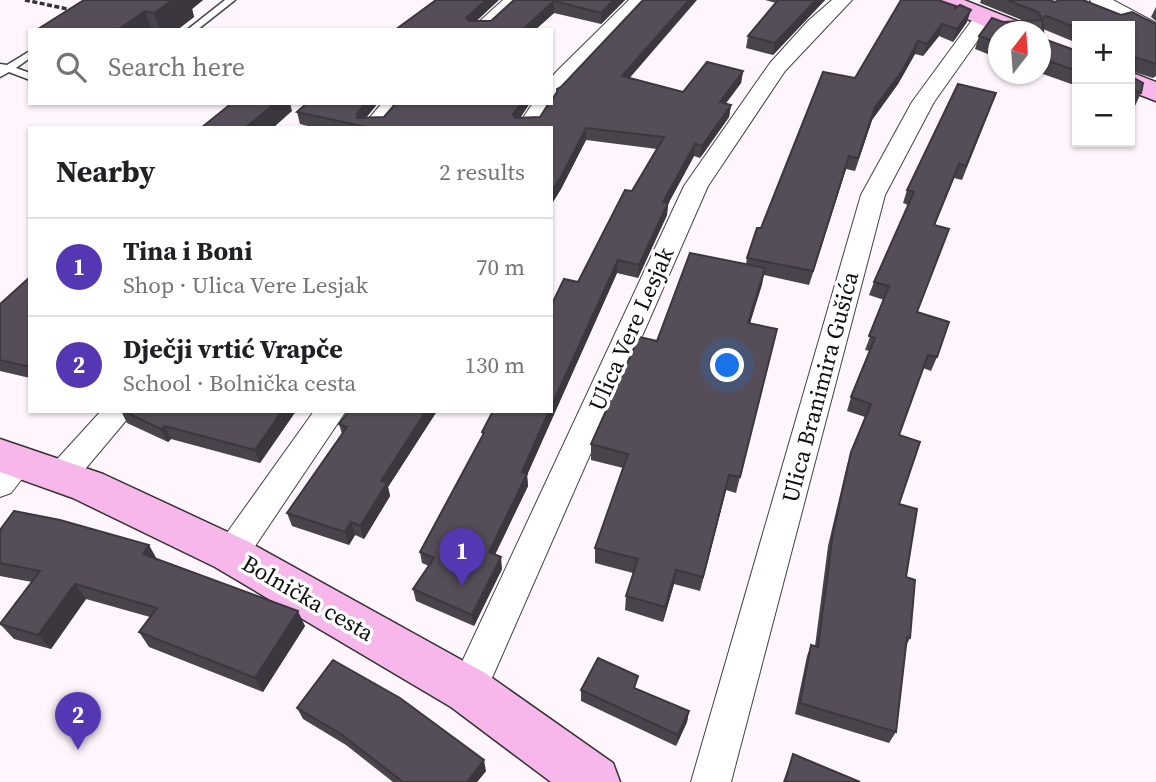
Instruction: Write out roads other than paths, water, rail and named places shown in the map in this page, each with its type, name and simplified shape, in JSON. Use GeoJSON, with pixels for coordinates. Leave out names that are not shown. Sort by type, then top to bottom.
{"type":"FeatureCollection","features":[{"type":"Feature","properties":{"kind":"street"},"geometry":{"type":"LineString","coordinates":[[482,28],[514,0]]}},
{"type":"Feature","properties":{"kind":"street"},"geometry":{"type":"LineString","coordinates":[[553,90],[564,75],[640,0]]}},
{"type":"Feature","properties":{"kind":"street","name":"Ulica Vere Lesjak"},"geometry":{"type":"LineString","coordinates":[[468,690],[696,186],[776,67],[815,25],[844,0]]}},
{"type":"Feature","properties":{"kind":"street"},"geometry":{"type":"LineString","coordinates":[[942,0],[997,21]]}},
{"type":"Feature","properties":{"kind":"street"},"geometry":{"type":"LineString","coordinates":[[1099,0],[1156,31]]}},
{"type":"Feature","properties":{"kind":"street","name":"Ulica Branimira Gušića"},"geometry":{"type":"LineString","coordinates":[[711,782],[873,195],[923,102],[985,16]]}},
{"type":"Feature","properties":{"kind":"street"},"geometry":{"type":"LineString","coordinates":[[1135,82],[1156,93]]}},
{"type":"Feature","properties":{"kind":"street"},"geometry":{"type":"LineString","coordinates":[[375,126],[392,105]]}},
{"type":"Feature","properties":{"kind":"street"},"geometry":{"type":"LineString","coordinates":[[528,126],[543,105]]}},
{"type":"Feature","properties":{"kind":"street"},"geometry":{"type":"LineString","coordinates":[[20,469],[116,413]]}},
{"type":"Feature","properties":{"kind":"street"},"geometry":{"type":"LineString","coordinates":[[231,554],[330,413]]}},
{"type":"Feature","properties":{"kind":"street","name":"Bolnička cesta"},"geometry":{"type":"LineString","coordinates":[[20,469],[88,486],[231,554],[468,690],[594,782]]}},
{"type":"Feature","properties":{"kind":"lane"},"geometry":{"type":"LineString","coordinates":[[194,28],[231,0]]}},
{"type":"Feature","properties":{"kind":"lane"},"geometry":{"type":"LineString","coordinates":[[3,69],[28,55]]}},
{"type":"Feature","properties":{"kind":"lane"},"geometry":{"type":"LineString","coordinates":[[3,69],[28,76]]}},
{"type":"Feature","properties":{"kind":"place","name":"Tina i Boni"},"geometry":{"type":"Point","coordinates":[462,586]}},
{"type":"Feature","properties":{"kind":"place","name":"Dječji vrtić Vrapče"},"geometry":{"type":"Point","coordinates":[78,750]}}]}
